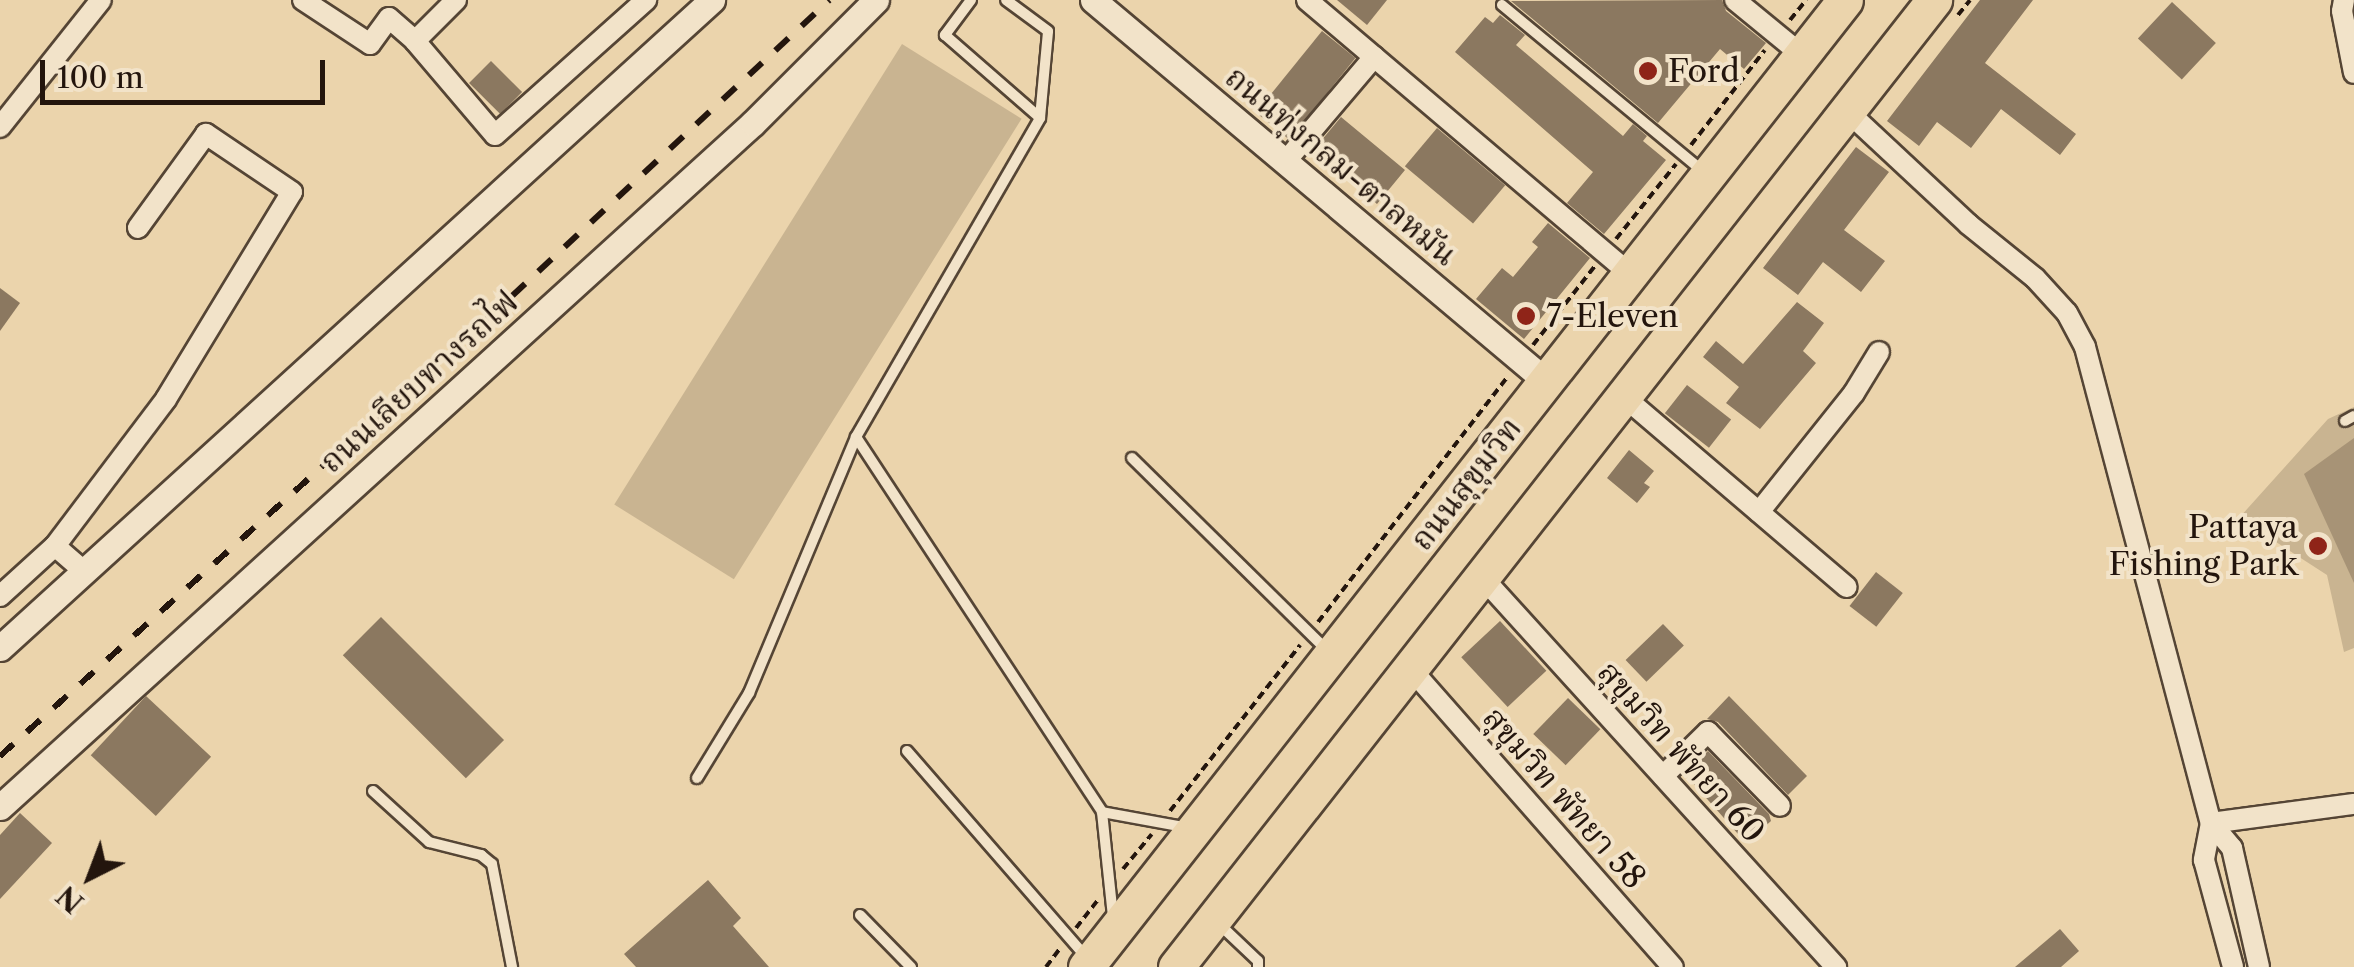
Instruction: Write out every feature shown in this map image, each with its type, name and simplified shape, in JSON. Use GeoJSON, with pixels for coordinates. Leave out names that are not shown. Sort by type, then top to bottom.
{"type":"FeatureCollection","features":[{"type":"Feature","properties":{"kind":"highway","name":"ถนนสุขุมวิท"},"geometry":{"type":"LineString","coordinates":[[1082,955],[1114,931],[1194,828],[1320,644],[1789,45],[1845,0]]}},
{"type":"Feature","properties":{"kind":"highway"},"geometry":{"type":"LineString","coordinates":[[1176,967],[1934,0]]}},
{"type":"Feature","properties":{"kind":"street"},"geometry":{"type":"LineString","coordinates":[[0,127],[102,0]]}},
{"type":"Feature","properties":{"kind":"street"},"geometry":{"type":"LineString","coordinates":[[303,0],[370,44],[389,18],[415,41],[495,135],[646,0]]}},
{"type":"Feature","properties":{"kind":"street"},"geometry":{"type":"LineString","coordinates":[[415,41],[456,0]]}},
{"type":"Feature","properties":{"kind":"street"},"geometry":{"type":"LineString","coordinates":[[0,648],[712,0]]}},
{"type":"Feature","properties":{"kind":"street","name":"ถนนเลียบทางรถไฟ"},"geometry":{"type":"LineString","coordinates":[[0,807],[754,123],[876,0]]}},
{"type":"Feature","properties":{"kind":"street","name":"ถนนทุ่งกลม-ตาลหมัน"},"geometry":{"type":"LineString","coordinates":[[1094,0],[1534,370]]}},
{"type":"Feature","properties":{"kind":"street"},"geometry":{"type":"LineString","coordinates":[[1307,0],[1617,264]]}},
{"type":"Feature","properties":{"kind":"street"},"geometry":{"type":"LineString","coordinates":[[1735,0],[1789,45]]}},
{"type":"Feature","properties":{"kind":"street"},"geometry":{"type":"LineString","coordinates":[[2350,0],[2342,11],[2354,73]]}},
{"type":"Feature","properties":{"kind":"street"},"geometry":{"type":"LineString","coordinates":[[1285,162],[1374,58]]}},
{"type":"Feature","properties":{"kind":"street"},"geometry":{"type":"LineString","coordinates":[[1847,111],[1968,224],[2035,278],[2068,313],[2086,347],[2211,823],[2232,848],[2259,967]]}},
{"type":"Feature","properties":{"kind":"street"},"geometry":{"type":"LineString","coordinates":[[0,596],[54,546],[166,398],[292,192],[206,134],[138,228]]}},
{"type":"Feature","properties":{"kind":"street"},"geometry":{"type":"LineString","coordinates":[[1759,512],[1854,393],[1879,352]]}},
{"type":"Feature","properties":{"kind":"street"},"geometry":{"type":"LineString","coordinates":[[1624,396],[1847,587]]}},
{"type":"Feature","properties":{"kind":"street"},"geometry":{"type":"LineString","coordinates":[[54,546],[84,572]]}},
{"type":"Feature","properties":{"kind":"street","name":"สุขุมวิท พัทยา 60"},"geometry":{"type":"LineString","coordinates":[[1482,577],[1836,967]]}},
{"type":"Feature","properties":{"kind":"street","name":"สุขุมวิท พัทยา 58"},"geometry":{"type":"LineString","coordinates":[[1410,668],[1673,967]]}},
{"type":"Feature","properties":{"kind":"street"},"geometry":{"type":"LineString","coordinates":[[1663,776],[1708,732],[1780,806]]}},
{"type":"Feature","properties":{"kind":"street"},"geometry":{"type":"LineString","coordinates":[[2211,823],[2354,804]]}},
{"type":"Feature","properties":{"kind":"street"},"geometry":{"type":"LineString","coordinates":[[2211,823],[2204,860],[2233,967]]}},
{"type":"Feature","properties":{"kind":"lane"},"geometry":{"type":"LineString","coordinates":[[971,0],[944,35],[1040,118]]}},
{"type":"Feature","properties":{"kind":"lane"},"geometry":{"type":"LineString","coordinates":[[697,778],[748,692],[856,437],[1040,118],[1048,31],[1006,0]]}},
{"type":"Feature","properties":{"kind":"lane"},"geometry":{"type":"LineString","coordinates":[[1502,6],[1696,165]]}},
{"type":"Feature","properties":{"kind":"lane"},"geometry":{"type":"LineString","coordinates":[[856,437],[1102,812],[1114,931]]}},
{"type":"Feature","properties":{"kind":"lane"},"geometry":{"type":"LineString","coordinates":[[1132,458],[1320,644]]}},
{"type":"Feature","properties":{"kind":"lane"},"geometry":{"type":"LineString","coordinates":[[907,751],[1082,955]]}},
{"type":"Feature","properties":{"kind":"lane"},"geometry":{"type":"LineString","coordinates":[[372,791],[430,842],[481,855],[492,864],[512,967]]}},
{"type":"Feature","properties":{"kind":"lane"},"geometry":{"type":"LineString","coordinates":[[1102,812],[1194,828]]}},
{"type":"Feature","properties":{"kind":"lane"},"geometry":{"type":"LineString","coordinates":[[860,915],[911,967]]}},
{"type":"Feature","properties":{"kind":"lane"},"geometry":{"type":"LineString","coordinates":[[1214,918],[1256,965]]}},
{"type":"Feature","properties":{"kind":"path"},"geometry":{"type":"LineString","coordinates":[[1046,967],[1082,955],[1109,886],[1159,824],[1320,644],[1789,45],[1806,0]]}},
{"type":"Feature","properties":{"kind":"shaded area"},"geometry":{"type":"Polygon","coordinates":[[[902,44],[1022,119],[734,579],[614,504],[902,44]]]}},
{"type":"Feature","properties":{"kind":"shaded area","name":"Pattaya Fishing Park"},"geometry":{"type":"Polygon","coordinates":[[[2354,407],[2354,648],[2344,652],[2327,575],[2239,518],[2328,419],[2354,407]]]}},
{"type":"Feature","properties":{"kind":"shaded area"},"geometry":{"type":"Polygon","coordinates":[[[2354,438],[2354,583],[2304,474],[2354,438]]]}},
{"type":"Feature","properties":{"kind":"building"},"geometry":{"type":"Polygon","coordinates":[[[1337,0],[1387,0],[1367,25],[1337,0]]]}},
{"type":"Feature","properties":{"kind":"building","name":"Ford"},"geometry":{"type":"Polygon","coordinates":[[[1722,0],[1726,11],[1766,43],[1744,69],[1720,49],[1658,123],[1511,1],[1722,0]]]}},
{"type":"Feature","properties":{"kind":"building"},"geometry":{"type":"Polygon","coordinates":[[[1980,0],[2033,0],[1985,63],[2076,134],[2060,155],[2001,109],[1971,148],[1937,122],[1919,146],[1887,121],[1980,0]]]}},
{"type":"Feature","properties":{"kind":"building"},"geometry":{"type":"Polygon","coordinates":[[[2172,2],[2216,43],[2182,79],[2138,39],[2172,2]]]}},
{"type":"Feature","properties":{"kind":"building"},"geometry":{"type":"Polygon","coordinates":[[[1500,15],[1525,35],[1516,45],[1623,136],[1633,124],[1647,136],[1643,141],[1666,160],[1604,234],[1567,203],[1593,172],[1455,52],[1485,17],[1493,23],[1500,15]]]}},
{"type":"Feature","properties":{"kind":"building"},"geometry":{"type":"Polygon","coordinates":[[[1322,31],[1355,58],[1289,140],[1256,113],[1322,31]]]}},
{"type":"Feature","properties":{"kind":"building"},"geometry":{"type":"Polygon","coordinates":[[[491,61],[522,92],[500,114],[469,83],[491,61]]]}},
{"type":"Feature","properties":{"kind":"building"},"geometry":{"type":"Polygon","coordinates":[[[1341,117],[1405,170],[1377,204],[1333,167],[1330,171],[1310,154],[1341,117]]]}},
{"type":"Feature","properties":{"kind":"building"},"geometry":{"type":"Polygon","coordinates":[[[1437,128],[1505,185],[1473,224],[1405,166],[1437,128]]]}},
{"type":"Feature","properties":{"kind":"building"},"geometry":{"type":"Polygon","coordinates":[[[1856,147],[1889,172],[1844,230],[1885,261],[1861,292],[1823,262],[1798,295],[1763,268],[1856,147]]]}},
{"type":"Feature","properties":{"kind":"building"},"geometry":{"type":"Polygon","coordinates":[[[1548,223],[1590,258],[1524,339],[1476,299],[1502,268],[1513,277],[1538,247],[1532,242],[1548,223]]]}},
{"type":"Feature","properties":{"kind":"building"},"geometry":{"type":"Polygon","coordinates":[[[0,288],[20,303],[0,331],[0,288]]]}},
{"type":"Feature","properties":{"kind":"building"},"geometry":{"type":"Polygon","coordinates":[[[1797,302],[1824,323],[1803,351],[1816,363],[1760,429],[1726,403],[1739,387],[1703,357],[1716,341],[1743,364],[1797,302]]]}},
{"type":"Feature","properties":{"kind":"building"},"geometry":{"type":"Polygon","coordinates":[[[1687,385],[1731,419],[1709,448],[1665,413],[1687,385]]]}},
{"type":"Feature","properties":{"kind":"building"},"geometry":{"type":"Polygon","coordinates":[[[1629,450],[1654,471],[1644,483],[1650,487],[1637,503],[1607,478],[1629,450]]]}},
{"type":"Feature","properties":{"kind":"building"},"geometry":{"type":"Polygon","coordinates":[[[1876,572],[1903,593],[1876,627],[1850,606],[1876,572]]]}},
{"type":"Feature","properties":{"kind":"building"},"geometry":{"type":"Polygon","coordinates":[[[381,617],[504,740],[466,778],[343,655],[381,617]]]}},
{"type":"Feature","properties":{"kind":"building"},"geometry":{"type":"Polygon","coordinates":[[[1500,621],[1546,671],[1508,707],[1461,657],[1500,621]]]}},
{"type":"Feature","properties":{"kind":"building"},"geometry":{"type":"Polygon","coordinates":[[[1663,624],[1684,646],[1646,682],[1626,660],[1663,624]]]}},
{"type":"Feature","properties":{"kind":"building"},"geometry":{"type":"Polygon","coordinates":[[[146,696],[211,757],[156,816],[91,755],[146,696]]]}},
{"type":"Feature","properties":{"kind":"building"},"geometry":{"type":"Polygon","coordinates":[[[1729,696],[1807,776],[1788,795],[1718,722],[1707,719],[1729,696]]]}},
{"type":"Feature","properties":{"kind":"building"},"geometry":{"type":"Polygon","coordinates":[[[1568,698],[1600,729],[1566,765],[1533,734],[1568,698]]]}},
{"type":"Feature","properties":{"kind":"building"},"geometry":{"type":"Polygon","coordinates":[[[1708,751],[1769,814],[1771,821],[1746,843],[1685,774],[1708,751]]]}},
{"type":"Feature","properties":{"kind":"building"},"geometry":{"type":"Polygon","coordinates":[[[20,813],[52,843],[0,899],[0,835],[20,813]]]}},
{"type":"Feature","properties":{"kind":"building"},"geometry":{"type":"Polygon","coordinates":[[[708,880],[741,918],[733,926],[769,967],[636,967],[624,954],[708,880]]]}},
{"type":"Feature","properties":{"kind":"building"},"geometry":{"type":"Polygon","coordinates":[[[2060,929],[2079,951],[2061,967],[2015,967],[2060,929]]]}},
{"type":"Feature","properties":{"kind":"railway"},"geometry":{"type":"LineString","coordinates":[[0,756],[512,296],[829,0]]}},
{"type":"Feature","properties":{"kind":"place","name":"Ford"},"geometry":{"type":"Point","coordinates":[1648,71]}},
{"type":"Feature","properties":{"kind":"place","name":"7-Eleven"},"geometry":{"type":"Point","coordinates":[1526,316]}},
{"type":"Feature","properties":{"kind":"place","name":"Pattaya Fishing Park"},"geometry":{"type":"Point","coordinates":[2318,546]}}]}
